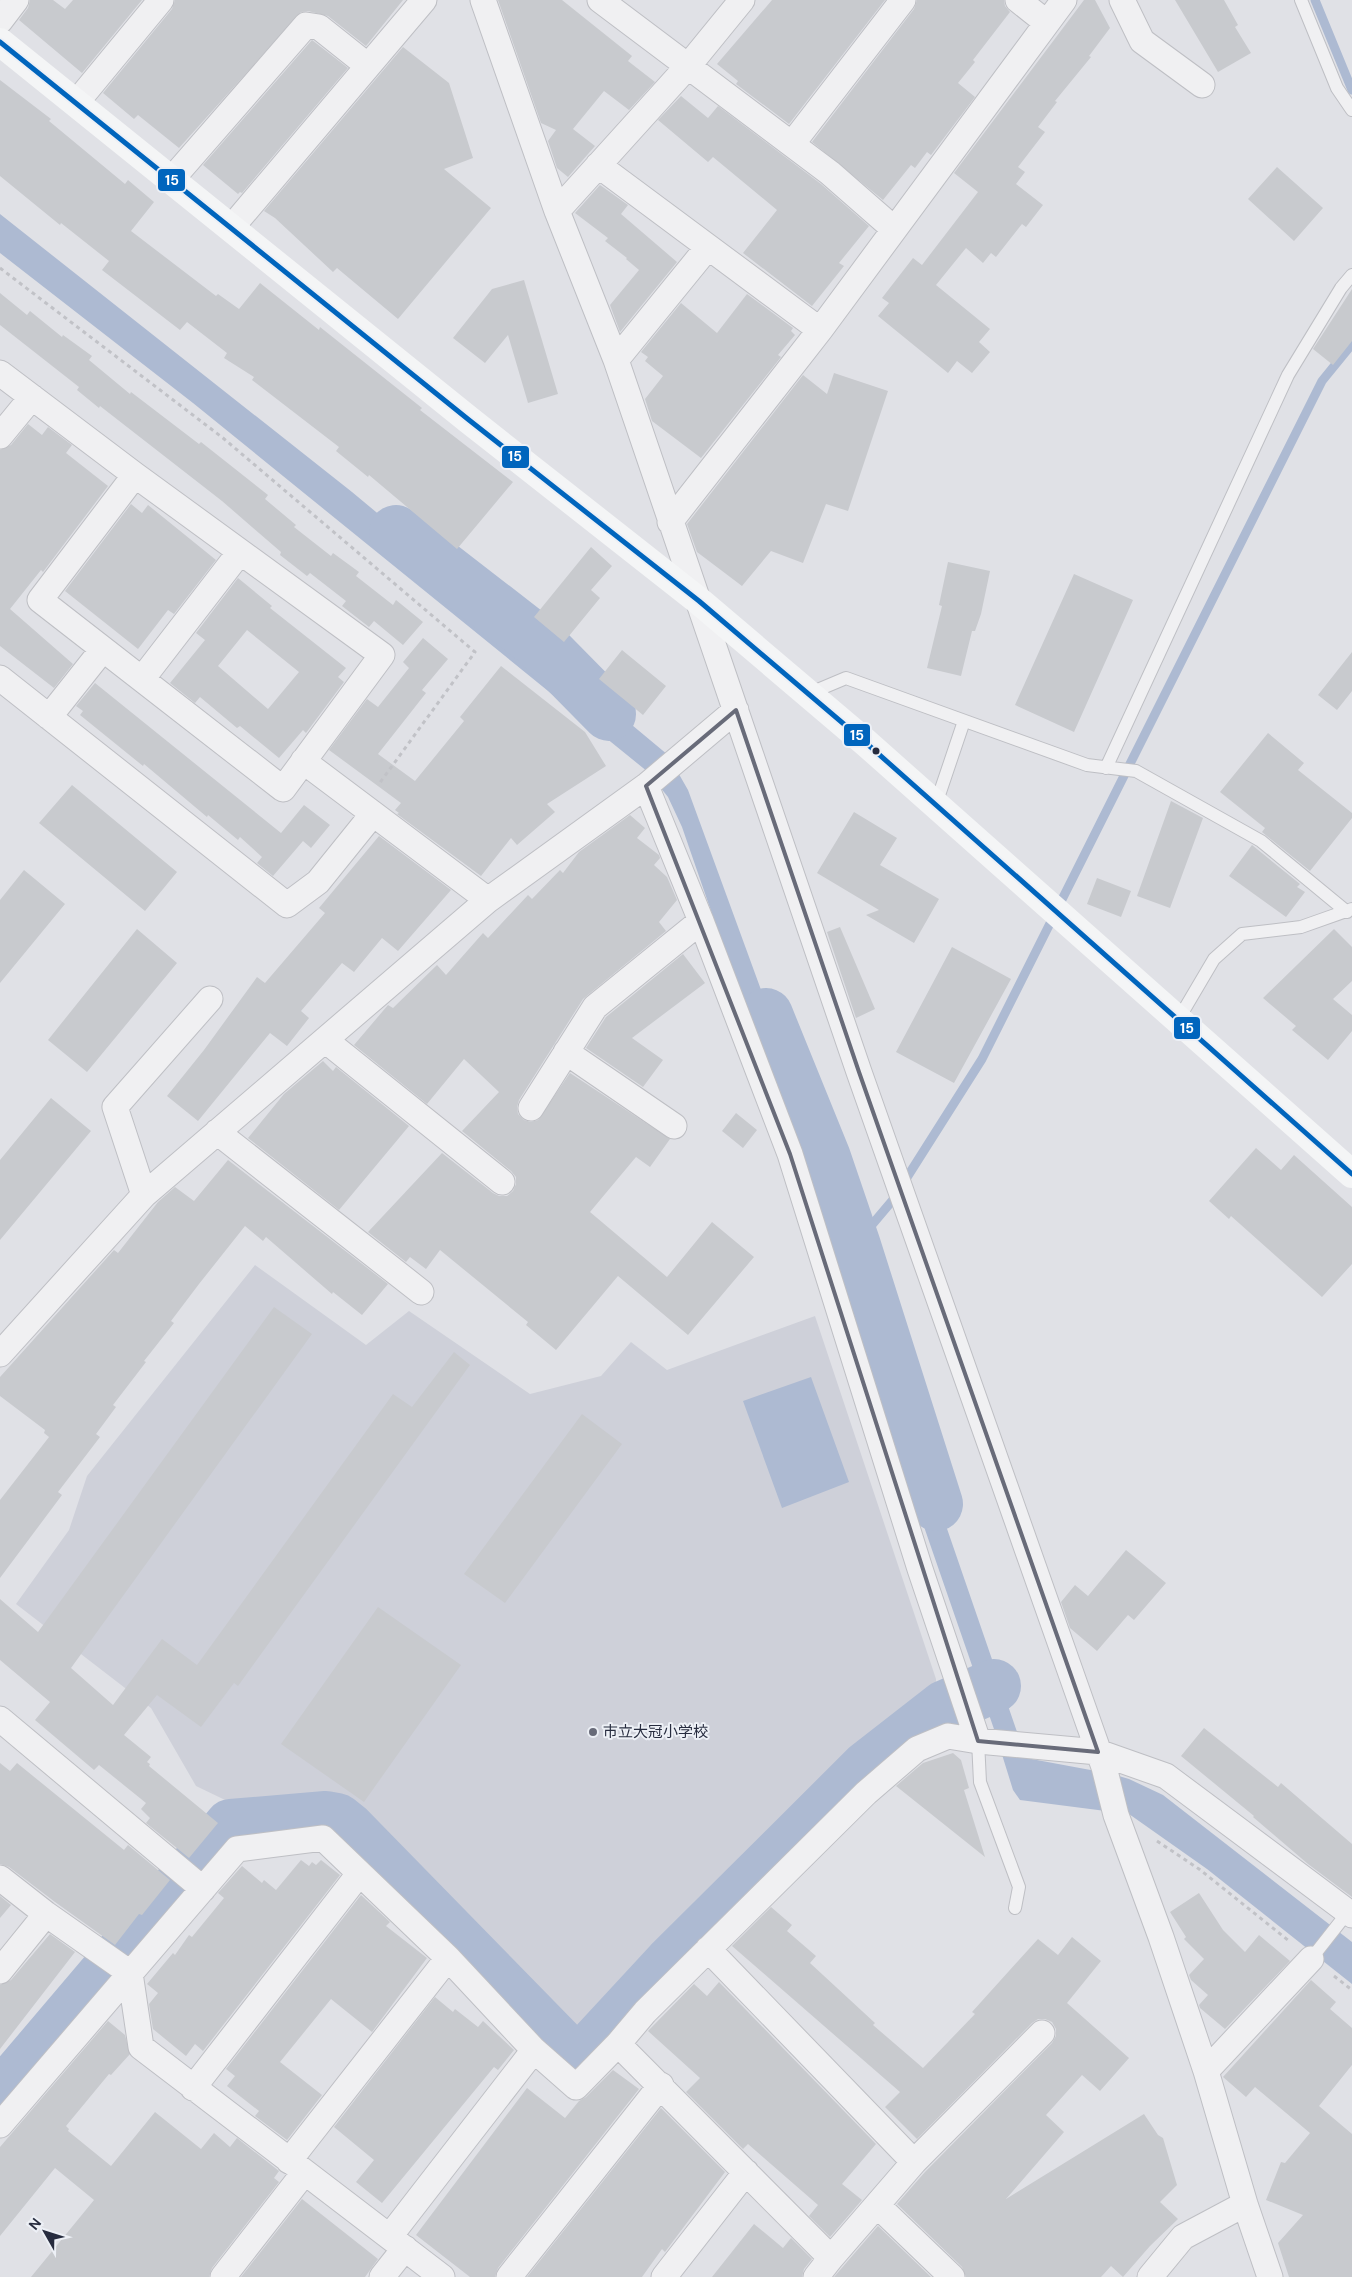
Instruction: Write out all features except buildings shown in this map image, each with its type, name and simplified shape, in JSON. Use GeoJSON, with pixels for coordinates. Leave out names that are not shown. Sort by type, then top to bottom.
{"type":"FeatureCollection","features":[{"type":"Feature","properties":{"kind":"street"},"geometry":{"type":"LineString","coordinates":[[0,21],[16,0]]}},
{"type":"Feature","properties":{"kind":"street"},"geometry":{"type":"LineString","coordinates":[[76,103],[161,0]]}},
{"type":"Feature","properties":{"kind":"street"},"geometry":{"type":"LineString","coordinates":[[231,228],[424,0]]}},
{"type":"Feature","properties":{"kind":"street"},"geometry":{"type":"LineString","coordinates":[[483,0],[557,211],[616,360],[859,1072],[1101,1760],[1116,1815],[1162,1937],[1206,2071],[1245,2204],[1270,2277]]}},
{"type":"Feature","properties":{"kind":"street"},"geometry":{"type":"LineString","coordinates":[[600,0],[689,65],[830,173],[894,229]]}},
{"type":"Feature","properties":{"kind":"street"},"geometry":{"type":"LineString","coordinates":[[557,211],[689,65],[742,0]]}},
{"type":"Feature","properties":{"kind":"street"},"geometry":{"type":"LineString","coordinates":[[792,144],[903,0]]}},
{"type":"Feature","properties":{"kind":"street"},"geometry":{"type":"LineString","coordinates":[[1018,0],[1047,23]]}},
{"type":"Feature","properties":{"kind":"street"},"geometry":{"type":"LineString","coordinates":[[670,522],[820,330],[1064,0]]}},
{"type":"Feature","properties":{"kind":"street"},"geometry":{"type":"LineString","coordinates":[[1122,0],[1142,41],[1202,85]]}},
{"type":"Feature","properties":{"kind":"street"},"geometry":{"type":"LineString","coordinates":[[171,180],[306,24],[319,27],[368,66]]}},
{"type":"Feature","properties":{"kind":"street"},"geometry":{"type":"LineString","coordinates":[[0,42],[469,420],[699,601],[936,804],[1352,1174]]}},
{"type":"Feature","properties":{"kind":"street"},"geometry":{"type":"LineString","coordinates":[[598,165],[820,330]]}},
{"type":"Feature","properties":{"kind":"street"},"geometry":{"type":"LineString","coordinates":[[616,360],[708,247]]}},
{"type":"Feature","properties":{"kind":"street"},"geometry":{"type":"LineString","coordinates":[[0,373],[135,475],[382,655],[282,789],[40,600],[135,475]]}},
{"type":"Feature","properties":{"kind":"street"},"geometry":{"type":"LineString","coordinates":[[0,436],[32,397]]}},
{"type":"Feature","properties":{"kind":"street"},"geometry":{"type":"LineString","coordinates":[[142,680],[240,552]]}},
{"type":"Feature","properties":{"kind":"street"},"geometry":{"type":"LineString","coordinates":[[49,717],[103,649]]}},
{"type":"Feature","properties":{"kind":"street"},"geometry":{"type":"LineString","coordinates":[[0,678],[287,905],[318,882],[367,811]]}},
{"type":"Feature","properties":{"kind":"street"},"geometry":{"type":"LineString","coordinates":[[0,1354],[144,1195],[488,900],[646,786],[736,710]]}},
{"type":"Feature","properties":{"kind":"street"},"geometry":{"type":"LineString","coordinates":[[303,761],[367,811],[488,900]]}},
{"type":"Feature","properties":{"kind":"street"},"geometry":{"type":"LineString","coordinates":[[646,786],[701,920],[790,1154],[920,1569],[963,1699],[987,1742]]}},
{"type":"Feature","properties":{"kind":"street"},"geometry":{"type":"LineString","coordinates":[[531,1108],[595,1007],[701,920]]}},
{"type":"Feature","properties":{"kind":"street"},"geometry":{"type":"LineString","coordinates":[[144,1195],[115,1107],[210,999]]}},
{"type":"Feature","properties":{"kind":"street"},"geometry":{"type":"LineString","coordinates":[[326,1040],[502,1182]]}},
{"type":"Feature","properties":{"kind":"street"},"geometry":{"type":"LineString","coordinates":[[566,1052],[674,1126]]}},
{"type":"Feature","properties":{"kind":"street"},"geometry":{"type":"LineString","coordinates":[[217,1132],[421,1292]]}},
{"type":"Feature","properties":{"kind":"street"},"geometry":{"type":"LineString","coordinates":[[0,1719],[193,1881]]}},
{"type":"Feature","properties":{"kind":"street"},"geometry":{"type":"LineString","coordinates":[[0,2125],[121,1966],[193,1881],[237,1849],[323,1838],[448,1958],[534,2050],[576,2086],[618,2044],[645,2012],[866,1793],[917,1748],[948,1736],[1026,1745],[1101,1760],[1166,1776],[1350,1913]]}},
{"type":"Feature","properties":{"kind":"street"},"geometry":{"type":"LineString","coordinates":[[194,2088],[360,1874]]}},
{"type":"Feature","properties":{"kind":"street"},"geometry":{"type":"LineString","coordinates":[[0,1878],[46,1914],[121,1966],[141,2047],[442,2277]]}},
{"type":"Feature","properties":{"kind":"street"},"geometry":{"type":"LineString","coordinates":[[0,1971],[46,1914]]}},
{"type":"Feature","properties":{"kind":"street"},"geometry":{"type":"LineString","coordinates":[[708,1949],[914,2162]]}},
{"type":"Feature","properties":{"kind":"street"},"geometry":{"type":"LineString","coordinates":[[224,2277],[297,2167],[448,1958]]}},
{"type":"Feature","properties":{"kind":"street"},"geometry":{"type":"LineString","coordinates":[[1206,2071],[1311,1959]]}},
{"type":"Feature","properties":{"kind":"street"},"geometry":{"type":"LineString","coordinates":[[618,2044],[746,2172],[823,2268],[914,2162],[1042,2032]]}},
{"type":"Feature","properties":{"kind":"street"},"geometry":{"type":"LineString","coordinates":[[382,2277],[397,2242],[534,2050]]}},
{"type":"Feature","properties":{"kind":"street"},"geometry":{"type":"LineString","coordinates":[[509,2277],[661,2085]]}},
{"type":"Feature","properties":{"kind":"street"},"geometry":{"type":"LineString","coordinates":[[664,2277],[746,2172]]}},
{"type":"Feature","properties":{"kind":"street"},"geometry":{"type":"LineString","coordinates":[[1150,2277],[1183,2237],[1245,2204]]}},
{"type":"Feature","properties":{"kind":"street"},"geometry":{"type":"LineString","coordinates":[[877,2205],[952,2277]]}},
{"type":"Feature","properties":{"kind":"lane"},"geometry":{"type":"LineString","coordinates":[[1301,0],[1337,88],[1352,110]]}},
{"type":"Feature","properties":{"kind":"lane"},"geometry":{"type":"LineString","coordinates":[[1106,768],[1288,375],[1340,288],[1352,275]]}},
{"type":"Feature","properties":{"kind":"lane"},"geometry":{"type":"LineString","coordinates":[[808,694],[846,678],[1087,765],[1136,771],[1261,841],[1350,911]]}},
{"type":"Feature","properties":{"kind":"lane"},"geometry":{"type":"LineString","coordinates":[[936,804],[964,721]]}},
{"type":"Feature","properties":{"kind":"lane"},"geometry":{"type":"LineString","coordinates":[[1178,1020],[1214,959],[1242,934],[1301,927],[1350,911]]}},
{"type":"Feature","properties":{"kind":"lane"},"geometry":{"type":"LineString","coordinates":[[987,1742],[980,1782],[1019,1887],[1015,1908]]}},
{"type":"Feature","properties":{"kind":"lane"},"geometry":{"type":"LineString","coordinates":[[1311,1959],[1350,1913]]}},
{"type":"Feature","properties":{"kind":"path"},"geometry":{"type":"LineString","coordinates":[[0,268],[223,438],[475,652],[367,811]]}},
{"type":"Feature","properties":{"kind":"path"},"geometry":{"type":"LineString","coordinates":[[1116,1815],[1199,1869],[1352,1990]]}},
{"type":"Feature","properties":{"kind":"highlighted area"},"geometry":{"type":"Polygon","coordinates":[[[736,710],[859,1072],[1098,1752],[978,1741],[790,1154],[646,786],[736,710]]]}},
{"type":"Feature","properties":{"kind":"shaded area"},"geometry":{"type":"Polygon","coordinates":[[[255,1265],[366,1345],[409,1311],[530,1394],[601,1376],[631,1342],[667,1370],[815,1316],[936,1679],[936,1694],[588,2032],[569,2036],[343,1806],[248,1811],[196,1786],[151,1708],[16,1604],[69,1530],[87,1476],[255,1265]]]}},
{"type":"Feature","properties":{"kind":"water"},"geometry":{"type":"Polygon","coordinates":[[[0,214],[352,492],[668,755],[688,790],[768,1009],[1026,1758],[1112,1774],[1129,1779],[1163,1795],[1352,1942],[1352,1984],[1207,1869],[1129,1814],[1020,1800],[1013,1790],[995,1732],[682,827],[668,797],[648,772],[193,403],[0,253],[0,214]]]}},
{"type":"Feature","properties":{"kind":"water"},"geometry":{"type":"Polygon","coordinates":[[[811,1377],[849,1482],[782,1508],[743,1401],[811,1377]]]}},
{"type":"Feature","properties":{"kind":"waterway"},"geometry":{"type":"LineString","coordinates":[[1315,0],[1352,90]]}},
{"type":"Feature","properties":{"kind":"waterway"},"geometry":{"type":"LineString","coordinates":[[854,1246],[892,1201],[982,1059],[1322,381],[1352,344]]}},
{"type":"Feature","properties":{"kind":"waterway"},"geometry":{"type":"LineString","coordinates":[[396,532],[538,642],[609,714]]}},
{"type":"Feature","properties":{"kind":"waterway"},"geometry":{"type":"LineString","coordinates":[[766,1015],[824,1158],[936,1504]]}},
{"type":"Feature","properties":{"kind":"waterway"},"geometry":{"type":"LineString","coordinates":[[0,2098],[231,1826],[326,1818],[337,1820],[347,1828],[570,2056],[584,2057],[670,1964],[868,1767],[945,1707],[994,1686]]}},
{"type":"Feature","properties":{"kind":"transit line","name":"15"},"geometry":{"type":"LineString","coordinates":[[0,42],[469,420],[699,601],[865,742],[1352,1174]]}},
{"type":"Feature","properties":{"kind":"place","name":"市立大冠小学校"},"geometry":{"type":"Point","coordinates":[593,1732]}}]}
